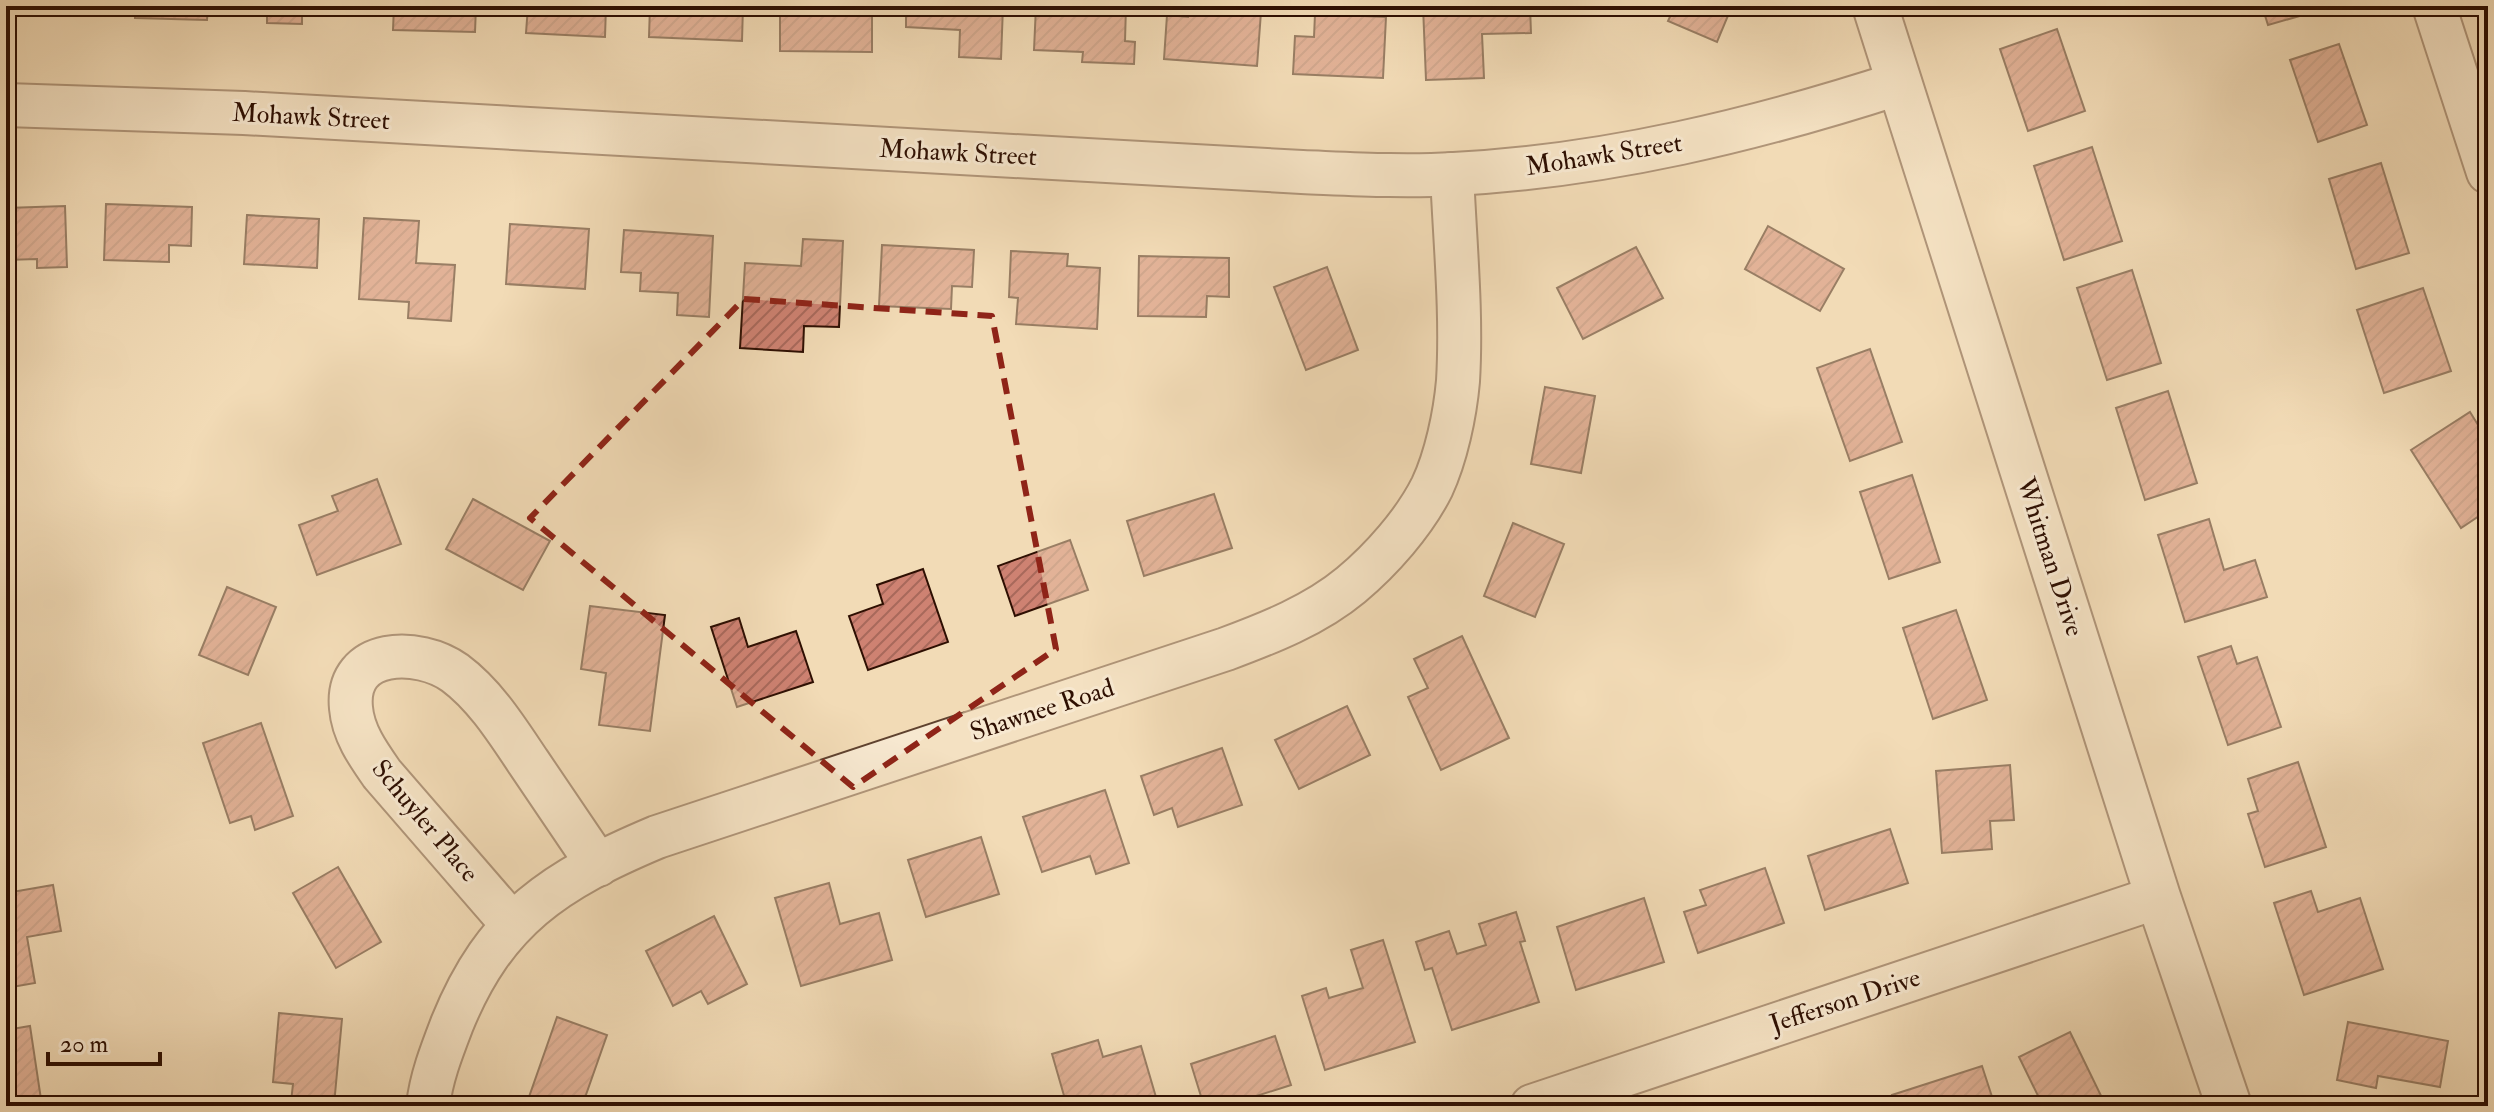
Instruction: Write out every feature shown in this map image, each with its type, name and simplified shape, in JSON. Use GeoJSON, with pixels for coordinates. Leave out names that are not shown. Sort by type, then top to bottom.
{"type":"FeatureCollection","features":[{"type":"Feature","properties":{"kind":"street","name":"Whitman Drive"},"geometry":{"type":"LineString","coordinates":[[1875,6],[2158,897],[2229,1106]]}},
{"type":"Feature","properties":{"kind":"street"},"geometry":{"type":"LineString","coordinates":[[2434,6],[2488,172]]}},
{"type":"Feature","properties":{"kind":"street","name":"Mohawk Street"},"geometry":{"type":"LineString","coordinates":[[6,105],[259,114],[1317,173],[1452,174],[1518,170],[1653,149],[1807,113],[1900,83]]}},
{"type":"Feature","properties":{"kind":"street","name":"Shawnee Road"},"geometry":{"type":"LineString","coordinates":[[428,1106],[436,1069],[476,973],[512,924],[563,884],[657,837],[1226,649],[1296,619],[1350,586],[1407,526],[1432,487],[1446,443],[1458,369],[1459,312],[1452,174]]}},
{"type":"Feature","properties":{"kind":"street","name":"Schuyler Place"},"geometry":{"type":"LineString","coordinates":[[512,924],[382,774],[367,752],[355,728],[350,705],[355,681],[365,667],[382,657],[405,655],[430,660],[455,673],[499,719],[598,865]]}},
{"type":"Feature","properties":{"kind":"street","name":"Jefferson Drive"},"geometry":{"type":"LineString","coordinates":[[1532,1106],[2158,897]]}},
{"type":"Feature","properties":{"kind":"highlighted area"},"geometry":{"type":"Polygon","coordinates":[[[744,299],[992,316],[1056,649],[853,787],[530,518],[744,299]]]}},
{"type":"Feature","properties":{"kind":"building"},"geometry":{"type":"Polygon","coordinates":[[[50,6],[101,6],[101,13],[50,14],[50,6]]]}},
{"type":"Feature","properties":{"kind":"building"},"geometry":{"type":"Polygon","coordinates":[[[135,6],[208,6],[207,20],[135,18],[135,6]]]}},
{"type":"Feature","properties":{"kind":"building"},"geometry":{"type":"Polygon","coordinates":[[[267,6],[363,6],[363,15],[302,13],[302,24],[267,23],[267,6]]]}},
{"type":"Feature","properties":{"kind":"building"},"geometry":{"type":"Polygon","coordinates":[[[394,6],[476,6],[475,32],[393,30],[394,6]]]}},
{"type":"Feature","properties":{"kind":"building"},"geometry":{"type":"Polygon","coordinates":[[[528,6],[606,6],[605,37],[526,33],[528,6]]]}},
{"type":"Feature","properties":{"kind":"building"},"geometry":{"type":"Polygon","coordinates":[[[650,6],[743,6],[742,41],[649,37],[650,6]]]}},
{"type":"Feature","properties":{"kind":"building"},"geometry":{"type":"Polygon","coordinates":[[[780,6],[872,6],[872,52],[780,51],[780,6]]]}},
{"type":"Feature","properties":{"kind":"building"},"geometry":{"type":"Polygon","coordinates":[[[906,6],[1003,6],[1001,59],[959,57],[960,30],[906,27],[906,6]]]}},
{"type":"Feature","properties":{"kind":"building"},"geometry":{"type":"Polygon","coordinates":[[[1036,6],[1126,6],[1125,41],[1135,42],[1134,64],[1082,62],[1083,52],[1034,50],[1036,6]]]}},
{"type":"Feature","properties":{"kind":"building"},"geometry":{"type":"Polygon","coordinates":[[[1189,6],[1261,12],[1257,66],[1164,59],[1167,15],[1188,17],[1189,6]]]}},
{"type":"Feature","properties":{"kind":"building"},"geometry":{"type":"Polygon","coordinates":[[[1423,6],[1530,6],[1531,33],[1482,34],[1484,78],[1426,80],[1423,6]]]}},
{"type":"Feature","properties":{"kind":"building"},"geometry":{"type":"Polygon","coordinates":[[[1675,6],[1732,6],[1717,42],[1668,21],[1675,6]]]}},
{"type":"Feature","properties":{"kind":"building"},"geometry":{"type":"Polygon","coordinates":[[[2262,6],[2331,6],[2331,7],[2268,25],[2262,6]]]}},
{"type":"Feature","properties":{"kind":"building"},"geometry":{"type":"Polygon","coordinates":[[[1315,14],[1386,17],[1383,78],[1293,74],[1295,36],[1314,37],[1315,14]]]}},
{"type":"Feature","properties":{"kind":"building"},"geometry":{"type":"Polygon","coordinates":[[[2057,29],[2085,111],[2028,131],[2000,49],[2057,29]]]}},
{"type":"Feature","properties":{"kind":"building"},"geometry":{"type":"Polygon","coordinates":[[[2339,44],[2367,125],[2318,142],[2290,60],[2339,44]]]}},
{"type":"Feature","properties":{"kind":"building"},"geometry":{"type":"Polygon","coordinates":[[[2092,147],[2122,241],[2064,260],[2034,166],[2092,147]]]}},
{"type":"Feature","properties":{"kind":"building"},"geometry":{"type":"Polygon","coordinates":[[[2381,163],[2409,253],[2356,269],[2329,179],[2381,163]]]}},
{"type":"Feature","properties":{"kind":"building"},"geometry":{"type":"Polygon","coordinates":[[[106,204],[192,207],[191,246],[169,245],[169,262],[104,260],[106,204]]]}},
{"type":"Feature","properties":{"kind":"building"},"geometry":{"type":"Polygon","coordinates":[[[65,206],[67,267],[37,268],[37,259],[6,260],[6,208],[65,206]]]}},
{"type":"Feature","properties":{"kind":"building"},"geometry":{"type":"Polygon","coordinates":[[[247,215],[319,219],[317,268],[244,264],[247,215]]]}},
{"type":"Feature","properties":{"kind":"building"},"geometry":{"type":"Polygon","coordinates":[[[364,218],[419,221],[416,263],[455,265],[451,321],[408,318],[409,302],[359,299],[364,218]]]}},
{"type":"Feature","properties":{"kind":"building"},"geometry":{"type":"Polygon","coordinates":[[[510,224],[589,229],[585,289],[506,284],[510,224]]]}},
{"type":"Feature","properties":{"kind":"building"},"geometry":{"type":"Polygon","coordinates":[[[1768,226],[1844,269],[1820,311],[1745,269],[1768,226]]]}},
{"type":"Feature","properties":{"kind":"building"},"geometry":{"type":"Polygon","coordinates":[[[624,230],[713,236],[709,317],[677,315],[678,293],[640,291],[641,273],[621,272],[624,230]]]}},
{"type":"Feature","properties":{"kind":"building"},"geometry":{"type":"Polygon","coordinates":[[[803,239],[843,241],[839,327],[804,326],[803,352],[740,348],[745,263],[801,266],[803,239]]]}},
{"type":"Feature","properties":{"kind":"building"},"geometry":{"type":"Polygon","coordinates":[[[882,245],[974,250],[972,287],[952,286],[951,309],[879,306],[882,245]]]}},
{"type":"Feature","properties":{"kind":"building"},"geometry":{"type":"Polygon","coordinates":[[[1636,247],[1663,298],[1583,339],[1557,288],[1636,247]]]}},
{"type":"Feature","properties":{"kind":"building"},"geometry":{"type":"Polygon","coordinates":[[[1011,251],[1068,254],[1067,266],[1100,268],[1097,329],[1016,324],[1018,298],[1009,297],[1011,251]]]}},
{"type":"Feature","properties":{"kind":"building"},"geometry":{"type":"Polygon","coordinates":[[[1139,256],[1229,258],[1229,297],[1207,296],[1206,317],[1138,316],[1139,256]]]}},
{"type":"Feature","properties":{"kind":"building"},"geometry":{"type":"Polygon","coordinates":[[[1327,267],[1358,350],[1306,370],[1274,287],[1327,267]]]}},
{"type":"Feature","properties":{"kind":"building"},"geometry":{"type":"Polygon","coordinates":[[[2132,270],[2161,363],[2107,380],[2077,288],[2132,270]]]}},
{"type":"Feature","properties":{"kind":"building"},"geometry":{"type":"Polygon","coordinates":[[[2423,288],[2451,371],[2384,393],[2357,310],[2423,288]]]}},
{"type":"Feature","properties":{"kind":"building"},"geometry":{"type":"Polygon","coordinates":[[[1870,349],[1902,442],[1850,461],[1817,368],[1870,349]]]}},
{"type":"Feature","properties":{"kind":"building"},"geometry":{"type":"Polygon","coordinates":[[[1545,387],[1595,396],[1581,473],[1531,464],[1545,387]]]}},
{"type":"Feature","properties":{"kind":"building"},"geometry":{"type":"Polygon","coordinates":[[[2168,391],[2197,483],[2145,500],[2116,408],[2168,391]]]}},
{"type":"Feature","properties":{"kind":"building"},"geometry":{"type":"Polygon","coordinates":[[[2470,412],[2488,441],[2488,510],[2461,528],[2411,450],[2470,412]]]}},
{"type":"Feature","properties":{"kind":"building"},"geometry":{"type":"Polygon","coordinates":[[[1912,475],[1940,562],[1889,579],[1860,492],[1912,475]]]}},
{"type":"Feature","properties":{"kind":"building"},"geometry":{"type":"Polygon","coordinates":[[[377,479],[401,544],[317,575],[299,525],[338,511],[332,496],[377,479]]]}},
{"type":"Feature","properties":{"kind":"building"},"geometry":{"type":"Polygon","coordinates":[[[1214,494],[1232,548],[1144,576],[1127,521],[1214,494]]]}},
{"type":"Feature","properties":{"kind":"building"},"geometry":{"type":"Polygon","coordinates":[[[473,499],[550,541],[523,590],[446,549],[473,499]]]}},
{"type":"Feature","properties":{"kind":"building"},"geometry":{"type":"Polygon","coordinates":[[[2209,519],[2224,570],[2255,560],[2267,597],[2185,622],[2158,535],[2209,519]]]}},
{"type":"Feature","properties":{"kind":"building"},"geometry":{"type":"Polygon","coordinates":[[[1513,523],[1564,544],[1535,617],[1484,596],[1513,523]]]}},
{"type":"Feature","properties":{"kind":"building"},"geometry":{"type":"Polygon","coordinates":[[[1070,540],[1088,590],[1015,616],[998,566],[1070,540]]]}},
{"type":"Feature","properties":{"kind":"building"},"geometry":{"type":"Polygon","coordinates":[[[923,569],[948,642],[868,670],[849,616],[883,604],[877,585],[923,569]]]}},
{"type":"Feature","properties":{"kind":"building"},"geometry":{"type":"Polygon","coordinates":[[[227,587],[276,607],[248,675],[199,655],[227,587]]]}},
{"type":"Feature","properties":{"kind":"building"},"geometry":{"type":"Polygon","coordinates":[[[590,606],[665,615],[650,731],[599,725],[606,673],[581,669],[590,606]]]}},
{"type":"Feature","properties":{"kind":"building"},"geometry":{"type":"Polygon","coordinates":[[[1956,610],[1987,700],[1933,719],[1903,628],[1956,610]]]}},
{"type":"Feature","properties":{"kind":"building"},"geometry":{"type":"Polygon","coordinates":[[[739,618],[748,647],[796,631],[813,682],[737,707],[711,627],[739,618]]]}},
{"type":"Feature","properties":{"kind":"building"},"geometry":{"type":"Polygon","coordinates":[[[1462,636],[1509,738],[1441,770],[1408,697],[1428,688],[1414,659],[1462,636]]]}},
{"type":"Feature","properties":{"kind":"building"},"geometry":{"type":"Polygon","coordinates":[[[2231,646],[2237,664],[2257,657],[2281,727],[2228,745],[2198,657],[2231,646]]]}},
{"type":"Feature","properties":{"kind":"building"},"geometry":{"type":"Polygon","coordinates":[[[1347,706],[1370,755],[1299,789],[1275,740],[1347,706]]]}},
{"type":"Feature","properties":{"kind":"building"},"geometry":{"type":"Polygon","coordinates":[[[261,723],[293,816],[255,830],[251,816],[230,823],[203,743],[261,723]]]}},
{"type":"Feature","properties":{"kind":"building"},"geometry":{"type":"Polygon","coordinates":[[[1222,748],[1242,805],[1178,827],[1172,808],[1154,815],[1141,776],[1222,748]]]}},
{"type":"Feature","properties":{"kind":"building"},"geometry":{"type":"Polygon","coordinates":[[[2298,762],[2326,847],[2265,867],[2248,814],[2258,811],[2248,779],[2298,762]]]}},
{"type":"Feature","properties":{"kind":"building"},"geometry":{"type":"Polygon","coordinates":[[[2010,765],[2014,820],[1990,821],[1992,849],[1942,853],[1936,771],[2010,765]]]}},
{"type":"Feature","properties":{"kind":"building"},"geometry":{"type":"Polygon","coordinates":[[[1105,790],[1129,863],[1096,874],[1090,856],[1042,872],[1023,817],[1105,790]]]}},
{"type":"Feature","properties":{"kind":"building"},"geometry":{"type":"Polygon","coordinates":[[[1890,829],[1908,883],[1825,910],[1808,856],[1890,829]]]}},
{"type":"Feature","properties":{"kind":"building"},"geometry":{"type":"Polygon","coordinates":[[[981,837],[999,894],[926,917],[908,860],[981,837]]]}},
{"type":"Feature","properties":{"kind":"building"},"geometry":{"type":"Polygon","coordinates":[[[338,867],[381,942],[336,968],[293,893],[338,867]]]}},
{"type":"Feature","properties":{"kind":"building"},"geometry":{"type":"Polygon","coordinates":[[[1765,868],[1784,923],[1698,953],[1684,912],[1706,905],[1700,890],[1765,868]]]}},
{"type":"Feature","properties":{"kind":"building"},"geometry":{"type":"Polygon","coordinates":[[[829,883],[840,924],[879,913],[892,960],[801,986],[775,898],[829,883]]]}},
{"type":"Feature","properties":{"kind":"building"},"geometry":{"type":"Polygon","coordinates":[[[53,885],[61,931],[27,937],[35,983],[6,988],[6,893],[53,885]]]}},
{"type":"Feature","properties":{"kind":"building"},"geometry":{"type":"Polygon","coordinates":[[[2311,891],[2318,912],[2360,898],[2383,969],[2304,995],[2274,903],[2311,891]]]}},
{"type":"Feature","properties":{"kind":"building"},"geometry":{"type":"Polygon","coordinates":[[[1644,898],[1664,962],[1576,990],[1557,927],[1644,898]]]}},
{"type":"Feature","properties":{"kind":"building"},"geometry":{"type":"Polygon","coordinates":[[[1516,912],[1525,941],[1520,942],[1539,1002],[1452,1030],[1432,968],[1425,970],[1416,942],[1449,931],[1457,954],[1486,945],[1479,924],[1516,912]]]}},
{"type":"Feature","properties":{"kind":"building"},"geometry":{"type":"Polygon","coordinates":[[[714,916],[747,984],[708,1004],[701,991],[673,1006],[646,951],[714,916]]]}},
{"type":"Feature","properties":{"kind":"building"},"geometry":{"type":"Polygon","coordinates":[[[1383,940],[1415,1042],[1325,1070],[1302,996],[1326,988],[1329,998],[1363,988],[1351,950],[1383,940]]]}},
{"type":"Feature","properties":{"kind":"building"},"geometry":{"type":"Polygon","coordinates":[[[279,1013],[342,1019],[334,1105],[291,1102],[293,1084],[273,1082],[279,1013]]]}},
{"type":"Feature","properties":{"kind":"building"},"geometry":{"type":"Polygon","coordinates":[[[557,1017],[607,1035],[582,1106],[554,1106],[529,1097],[557,1017]]]}},
{"type":"Feature","properties":{"kind":"building"},"geometry":{"type":"Polygon","coordinates":[[[2348,1022],[2448,1041],[2440,1087],[2378,1076],[2376,1088],[2337,1080],[2348,1022]]]}},
{"type":"Feature","properties":{"kind":"building"},"geometry":{"type":"Polygon","coordinates":[[[30,1026],[42,1106],[6,1106],[6,1030],[30,1026]]]}},
{"type":"Feature","properties":{"kind":"building"},"geometry":{"type":"Polygon","coordinates":[[[2070,1032],[2106,1106],[2043,1106],[2019,1057],[2070,1032]]]}},
{"type":"Feature","properties":{"kind":"building"},"geometry":{"type":"Polygon","coordinates":[[[1275,1036],[1291,1085],[1225,1106],[1204,1106],[1191,1064],[1275,1036]]]}},
{"type":"Feature","properties":{"kind":"building"},"geometry":{"type":"Polygon","coordinates":[[[1098,1040],[1103,1057],[1141,1046],[1158,1104],[1067,1106],[1052,1054],[1098,1040]]]}},
{"type":"Feature","properties":{"kind":"building"},"geometry":{"type":"Polygon","coordinates":[[[1982,1066],[1995,1106],[1895,1106],[1892,1095],[1982,1066]]]}},
{"type":"Feature","properties":{"kind":"building"},"geometry":{"type":"Polygon","coordinates":[[[1858,1098],[1861,1106],[1833,1106],[1858,1098]]]}}]}
